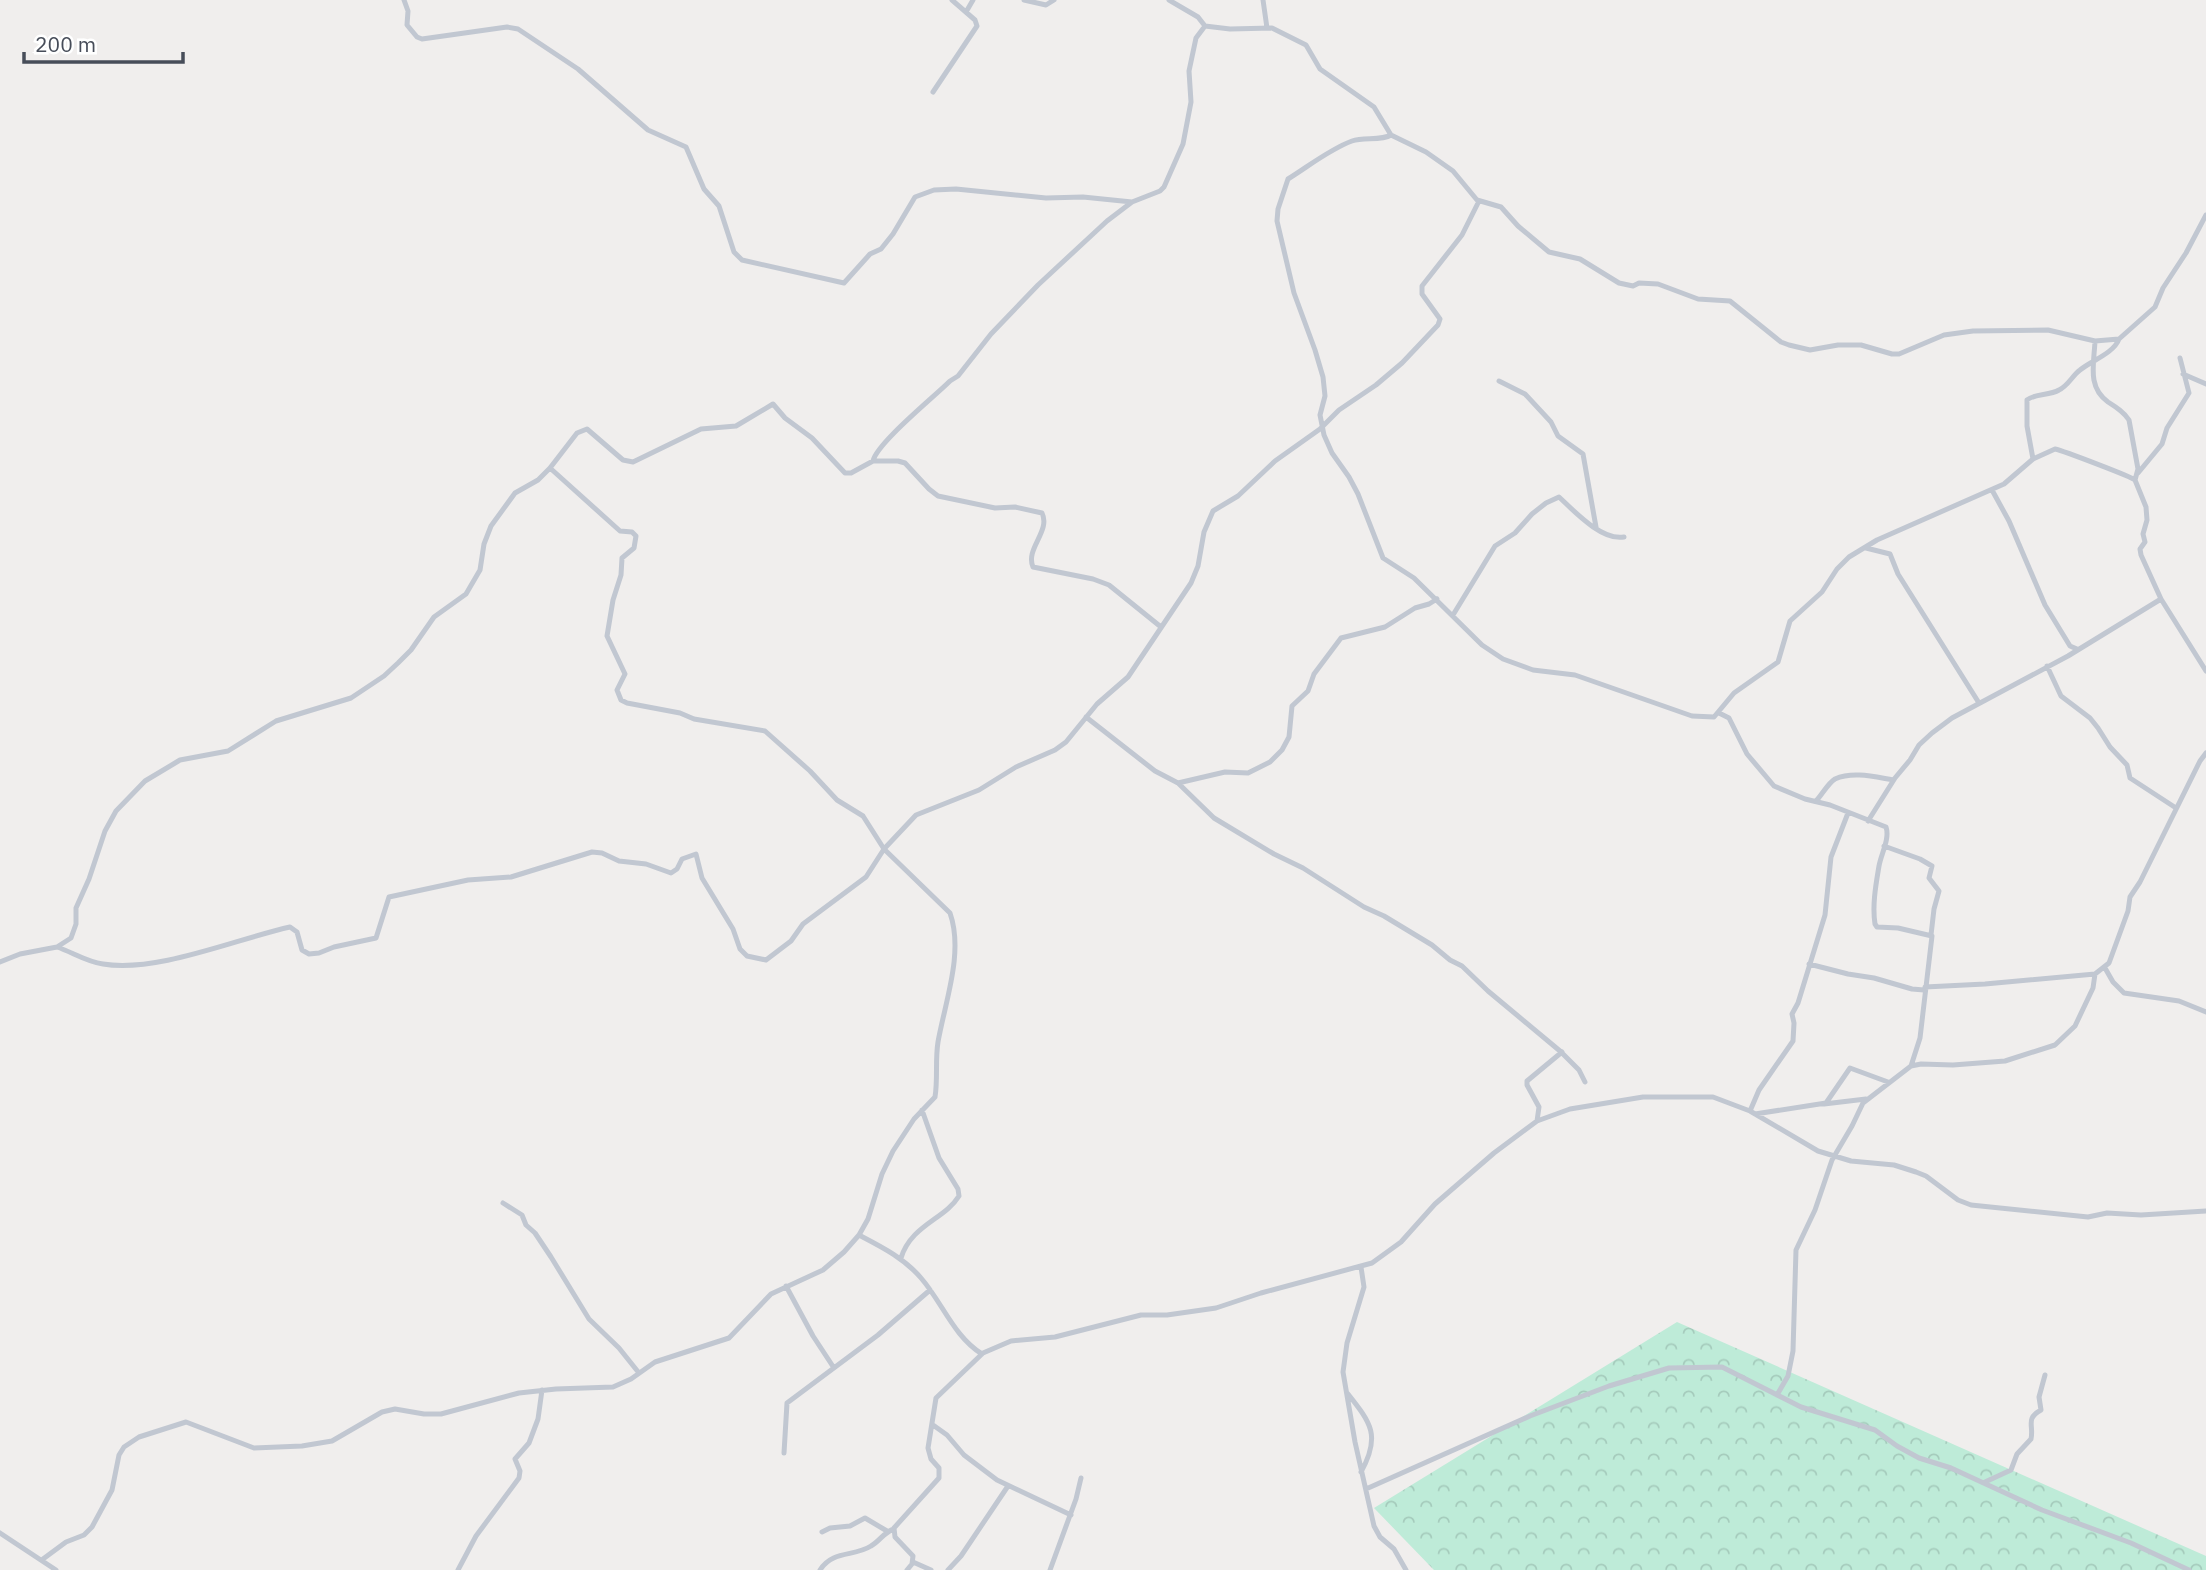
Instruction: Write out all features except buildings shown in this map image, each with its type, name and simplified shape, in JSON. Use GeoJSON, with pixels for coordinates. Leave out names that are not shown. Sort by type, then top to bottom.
{"type":"FeatureCollection","features":[{"type":"Feature","properties":{"kind":"street"},"geometry":{"type":"LineString","coordinates":[[404,0],[408,11],[407,25],[422,39],[507,27],[518,29],[578,69],[648,130],[685,147],[704,189],[719,206],[734,252],[742,260],[844,284],[870,254],[881,248],[893,234],[915,197],[934,190],[953,189],[1045,198],[1083,197],[1132,202]]}},
{"type":"Feature","properties":{"kind":"street"},"geometry":{"type":"LineString","coordinates":[[933,92],[977,26],[975,20],[952,0]]}},
{"type":"Feature","properties":{"kind":"street"},"geometry":{"type":"LineString","coordinates":[[966,12],[973,0]]}},
{"type":"Feature","properties":{"kind":"street"},"geometry":{"type":"LineString","coordinates":[[1024,0],[1047,5],[1054,0]]}},
{"type":"Feature","properties":{"kind":"street"},"geometry":{"type":"LineString","coordinates":[[1263,0],[1267,27]]}},
{"type":"Feature","properties":{"kind":"street"},"geometry":{"type":"LineString","coordinates":[[1172,1],[1198,18],[1205,26],[1230,29],[1267,27],[1306,45],[1320,69],[1374,107],[1391,135],[1426,152],[1453,171],[1479,201],[1501,207],[1518,226],[1549,251],[1580,259],[1619,283],[1633,286],[1639,283],[1658,284],[1698,299],[1730,301],[1781,342],[1804,349],[1861,345],[1899,354],[1944,335],[1973,331],[2020,329],[2053,331],[2095,341],[2119,338]]}},
{"type":"Feature","properties":{"kind":"street"},"geometry":{"type":"LineString","coordinates":[[873,461],[886,440],[958,376],[991,334],[1059,264],[1115,214],[1132,202],[1162,189],[1176,162],[1189,118],[1189,71],[1196,38],[1205,26]]}},
{"type":"Feature","properties":{"kind":"street"},"geometry":{"type":"LineString","coordinates":[[1391,135],[1387,138],[1363,138],[1345,144],[1288,179],[1278,209],[1277,221],[1294,293],[1325,386],[1320,415],[1322,427],[1332,453],[1349,477],[1373,528],[1383,558],[1414,578],[1489,651],[1520,666],[1575,675],[1692,716],[1711,718],[1719,713],[1734,692],[1778,663],[1790,621],[1822,592],[1845,561],[1877,540],[1992,490],[2014,477],[2033,459],[2053,449],[2101,467],[2136,476]]}},
{"type":"Feature","properties":{"kind":"street"},"geometry":{"type":"LineString","coordinates":[[57,947],[97,963],[125,965],[191,955],[290,927],[297,932],[302,950],[313,954],[376,938],[389,897],[468,880],[511,877],[592,852],[602,853],[619,861],[646,864],[671,873],[677,869],[682,859],[696,854],[702,878],[733,929],[740,949],[747,956],[762,961],[791,941],[803,924],[824,907],[866,877],[884,849],[916,815],[979,790],[1016,767],[1055,750],[1066,742],[1097,704],[1128,677],[1195,575],[1204,532],[1213,511],[1238,496],[1275,461],[1402,363],[1438,325],[1440,319],[1422,294],[1422,286],[1462,234],[1479,201]]}},
{"type":"Feature","properties":{"kind":"street"},"geometry":{"type":"LineString","coordinates":[[2033,459],[2026,400],[2032,396],[2058,391],[2078,371],[2114,347],[2119,338],[2155,307],[2163,288],[2206,215]]}},
{"type":"Feature","properties":{"kind":"street"},"geometry":{"type":"LineString","coordinates":[[2095,341],[2092,377],[2097,393],[2129,420],[2136,476],[2146,513],[2143,534],[2145,542],[2140,549],[2141,555],[2161,598],[2206,671]]}},
{"type":"Feature","properties":{"kind":"street"},"geometry":{"type":"LineString","coordinates":[[2136,476],[2162,444],[2167,428],[2189,393],[2180,358]]}},
{"type":"Feature","properties":{"kind":"street"},"geometry":{"type":"LineString","coordinates":[[2183,374],[2206,384]]}},
{"type":"Feature","properties":{"kind":"street"},"geometry":{"type":"LineString","coordinates":[[1499,381],[1525,394],[1553,424],[1558,436],[1583,454],[1597,528]]}},
{"type":"Feature","properties":{"kind":"street"},"geometry":{"type":"LineString","coordinates":[[0,962],[20,954],[57,947],[64,944],[74,933],[76,908],[105,831],[116,811],[137,788],[180,760],[228,751],[276,722],[342,702],[384,676],[411,650],[434,617],[466,594],[480,569],[484,544],[494,521],[515,493],[538,480],[577,433],[587,429],[623,460],[633,462],[701,429],[736,426],[773,404],[785,418],[812,438],[845,473],[851,473],[873,461],[889,459],[903,462],[939,496],[995,508],[1015,507],[1042,513],[1044,522],[1031,559],[1034,567],[1093,579],[1109,585],[1161,627]]}},
{"type":"Feature","properties":{"kind":"street"},"geometry":{"type":"LineString","coordinates":[[43,1559],[66,1542],[84,1535],[92,1527],[112,1489],[117,1460],[124,1447],[139,1437],[167,1427],[186,1422],[254,1448],[293,1447],[332,1441],[386,1410],[441,1414],[511,1395],[542,1390],[608,1388],[668,1357],[729,1338],[771,1294],[831,1264],[859,1235],[868,1219],[882,1174],[893,1151],[922,1110],[936,1096],[938,1043],[954,960],[953,924],[946,908],[884,849],[863,816],[837,800],[810,771],[765,731],[694,719],[680,713],[627,704],[621,700],[617,690],[625,674],[607,634],[621,575],[622,558],[634,548],[636,536],[632,532],[620,531],[550,468]]}},
{"type":"Feature","properties":{"kind":"street"},"geometry":{"type":"LineString","coordinates":[[1992,490],[2009,521],[2036,586],[2071,650]]}},
{"type":"Feature","properties":{"kind":"street"},"geometry":{"type":"LineString","coordinates":[[1453,615],[1495,546],[1514,533],[1546,503],[1559,497],[1580,517],[1607,536],[1624,537]]}},
{"type":"Feature","properties":{"kind":"street"},"geometry":{"type":"LineString","coordinates":[[1866,548],[1890,554],[1898,574],[1979,704]]}},
{"type":"Feature","properties":{"kind":"street"},"geometry":{"type":"LineString","coordinates":[[1868,821],[1893,780],[1923,740],[1952,719],[2161,598]]}},
{"type":"Feature","properties":{"kind":"street"},"geometry":{"type":"LineString","coordinates":[[1178,783],[1225,772],[1248,773],[1270,762],[1282,750],[1289,737],[1292,706],[1308,691],[1314,674],[1340,638],[1385,627],[1415,608],[1437,599]]}},
{"type":"Feature","properties":{"kind":"street"},"geometry":{"type":"LineString","coordinates":[[2047,666],[2061,696],[2090,718],[2116,755],[2127,765],[2130,778],[2176,808]]}},
{"type":"Feature","properties":{"kind":"street"},"geometry":{"type":"LineString","coordinates":[[1719,713],[1729,718],[1740,743],[1774,786],[1830,804],[1886,827],[1887,836],[1874,901],[1875,924],[1931,935]]}},
{"type":"Feature","properties":{"kind":"street"},"geometry":{"type":"LineString","coordinates":[[1086,717],[1155,771],[1178,783],[1214,818],[1432,945],[1562,1052],[1579,1070],[1585,1082]]}},
{"type":"Feature","properties":{"kind":"street"},"geometry":{"type":"LineString","coordinates":[[1809,964],[1912,989],[2095,974],[2105,968],[2111,958],[2129,911],[2131,894],[2140,882],[2206,753]]}},
{"type":"Feature","properties":{"kind":"street"},"geometry":{"type":"LineString","coordinates":[[1816,801],[1832,782],[1839,778],[1867,775],[1893,780]]}},
{"type":"Feature","properties":{"kind":"street"},"geometry":{"type":"LineString","coordinates":[[1752,1112],[1760,1089],[1793,1041],[1792,1014],[1798,1003],[1825,915],[1831,856],[1848,813]]}},
{"type":"Feature","properties":{"kind":"street"},"geometry":{"type":"LineString","coordinates":[[1884,846],[1932,866],[1929,880],[1939,891],[1934,909],[1920,1038],[1911,1066]]}},
{"type":"Feature","properties":{"kind":"street"},"geometry":{"type":"LineString","coordinates":[[2105,968],[2112,982],[2124,993],[2179,1001],[2206,1012]]}},
{"type":"Feature","properties":{"kind":"street"},"geometry":{"type":"LineString","coordinates":[[1777,1395],[1785,1384],[1793,1352],[1796,1250],[1815,1210],[1833,1156],[1866,1098],[1911,1066],[1921,1063],[1953,1065],[2005,1061],[2055,1045],[2075,1026],[2093,988],[2095,974]]}},
{"type":"Feature","properties":{"kind":"street"},"geometry":{"type":"LineString","coordinates":[[1537,1121],[1539,1107],[1527,1081],[1562,1052]]}},
{"type":"Feature","properties":{"kind":"street"},"geometry":{"type":"LineString","coordinates":[[1824,1104],[1850,1068],[1888,1082]]}},
{"type":"Feature","properties":{"kind":"street"},"geometry":{"type":"LineString","coordinates":[[820,1570],[830,1559],[871,1546],[890,1530],[939,1478],[939,1468],[929,1456],[937,1396],[982,1354],[1012,1341],[1055,1337],[1141,1315],[1167,1315],[1216,1308],[1303,1281],[1361,1267],[1387,1254],[1435,1204],[1494,1153],[1537,1121],[1581,1107],[1657,1096],[1713,1097],[1752,1112],[1815,1150],[1866,1164],[1894,1165],[1916,1172],[1926,1176],[1958,1200],[1971,1205],[2088,1217],[2107,1213],[2141,1215],[2206,1210]]}},
{"type":"Feature","properties":{"kind":"street"},"geometry":{"type":"LineString","coordinates":[[1752,1112],[1866,1098]]}},
{"type":"Feature","properties":{"kind":"street"},"geometry":{"type":"LineString","coordinates":[[901,1258],[913,1237],[959,1196],[958,1189],[939,1158],[922,1110]]}},
{"type":"Feature","properties":{"kind":"street"},"geometry":{"type":"LineString","coordinates":[[503,1203],[522,1215],[526,1225],[536,1233],[586,1316],[619,1348],[639,1373]]}},
{"type":"Feature","properties":{"kind":"street"},"geometry":{"type":"LineString","coordinates":[[859,1235],[901,1258],[930,1290],[961,1335],[982,1354]]}},
{"type":"Feature","properties":{"kind":"street"},"geometry":{"type":"LineString","coordinates":[[1361,1267],[1364,1287],[1347,1343],[1343,1367],[1346,1393],[1361,1472],[1377,1533],[1394,1549],[1406,1570]]}},
{"type":"Feature","properties":{"kind":"street"},"geometry":{"type":"LineString","coordinates":[[786,1286],[834,1368]]}},
{"type":"Feature","properties":{"kind":"street"},"geometry":{"type":"LineString","coordinates":[[784,1453],[786,1404],[898,1320],[930,1290]]}},
{"type":"Feature","properties":{"kind":"street"},"geometry":{"type":"LineString","coordinates":[[1366,1489],[1530,1416],[1609,1386],[1659,1370],[1728,1368],[1801,1407],[1875,1430],[1912,1455],[1984,1482],[2042,1510],[2131,1544],[2189,1570]]}},
{"type":"Feature","properties":{"kind":"street"},"geometry":{"type":"LineString","coordinates":[[1984,1482],[2011,1470],[2017,1454],[2031,1439],[2031,1419],[2040,1410],[2039,1397],[2045,1375]]}},
{"type":"Feature","properties":{"kind":"street"},"geometry":{"type":"LineString","coordinates":[[458,1570],[471,1543],[519,1478],[520,1471],[515,1459],[526,1447],[533,1433],[541,1408],[542,1390]]}},
{"type":"Feature","properties":{"kind":"street"},"geometry":{"type":"LineString","coordinates":[[1346,1393],[1365,1415],[1372,1431],[1368,1459],[1361,1472]]}},
{"type":"Feature","properties":{"kind":"street"},"geometry":{"type":"LineString","coordinates":[[933,1424],[945,1433],[964,1455],[1008,1486],[1071,1514]]}},
{"type":"Feature","properties":{"kind":"street"},"geometry":{"type":"LineString","coordinates":[[1050,1570],[1081,1478]]}},
{"type":"Feature","properties":{"kind":"street"},"geometry":{"type":"LineString","coordinates":[[948,1570],[961,1556],[1008,1486]]}},
{"type":"Feature","properties":{"kind":"street"},"geometry":{"type":"LineString","coordinates":[[822,1532],[830,1528],[850,1526],[865,1518],[890,1530],[910,1552],[913,1562],[931,1570]]}},
{"type":"Feature","properties":{"kind":"street"},"geometry":{"type":"LineString","coordinates":[[0,1533],[57,1570]]}},
{"type":"Feature","properties":{"kind":"street"},"geometry":{"type":"LineString","coordinates":[[906,1570],[913,1562]]}},
{"type":"Feature","properties":{"kind":"green space"},"geometry":{"type":"Polygon","coordinates":[[[1677,1322],[2206,1556],[2206,1570],[1434,1570],[1374,1508],[1677,1322]]]}}]}
